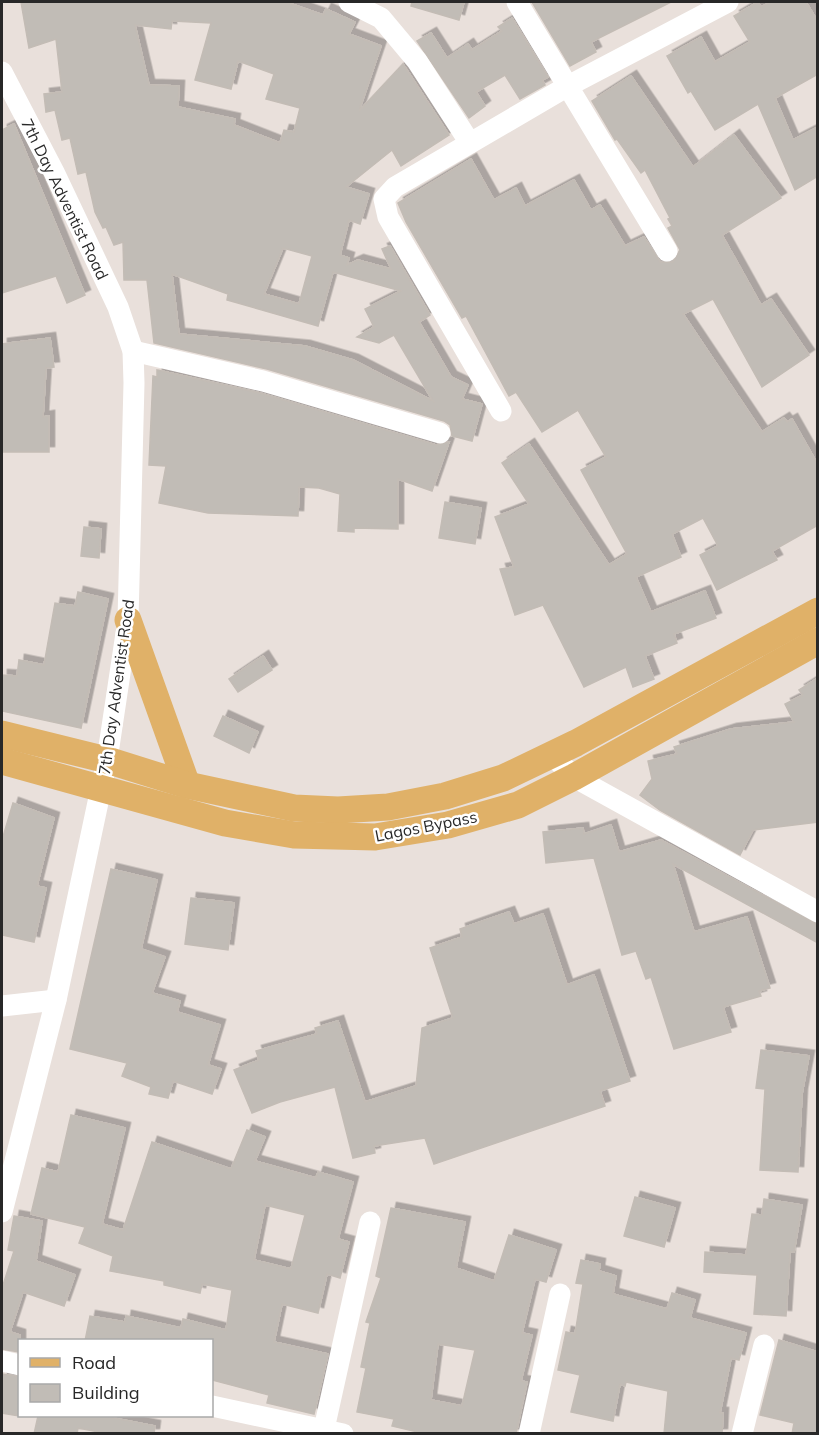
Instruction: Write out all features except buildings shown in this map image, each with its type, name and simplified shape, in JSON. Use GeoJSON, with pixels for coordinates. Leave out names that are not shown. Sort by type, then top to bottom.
{"type":"FeatureCollection","features":[{"type":"Feature","properties":{"kind":"main road","name":"Lagos Bypass"},"geometry":{"type":"LineString","coordinates":[[2,734],[107,760],[187,785],[294,808],[338,810],[388,807],[445,796],[494,781],[553,756],[818,611]]}},
{"type":"Feature","properties":{"kind":"main road"},"geometry":{"type":"LineString","coordinates":[[128,620],[187,785]]}},
{"type":"Feature","properties":{"kind":"main road","name":"Lagos Bypass"},"geometry":{"type":"LineString","coordinates":[[2,761],[225,823],[294,836],[375,837],[448,825],[518,805],[574,777],[818,641]]}},
{"type":"Feature","properties":{"kind":"street"},"geometry":{"type":"LineString","coordinates":[[349,2],[381,18],[417,61],[470,142]]}},
{"type":"Feature","properties":{"kind":"street"},"geometry":{"type":"LineString","coordinates":[[517,2],[667,251]]}},
{"type":"Feature","properties":{"kind":"street"},"geometry":{"type":"LineString","coordinates":[[501,411],[388,217],[384,199],[395,187],[470,142],[718,4]]}},
{"type":"Feature","properties":{"kind":"street","name":"7th Day Adventist Road"},"geometry":{"type":"LineString","coordinates":[[2,72],[54,172],[118,307],[133,351],[128,620],[107,760],[56,1000],[2,1212]]}},
{"type":"Feature","properties":{"kind":"street"},"geometry":{"type":"LineString","coordinates":[[133,351],[263,381],[440,433]]}},
{"type":"Feature","properties":{"kind":"street"},"geometry":{"type":"LineString","coordinates":[[553,756],[574,777],[818,912]]}},
{"type":"Feature","properties":{"kind":"street"},"geometry":{"type":"LineString","coordinates":[[2,1006],[56,1000]]}},
{"type":"Feature","properties":{"kind":"street"},"geometry":{"type":"LineString","coordinates":[[213,1406],[334,1431],[370,1222]]}},
{"type":"Feature","properties":{"kind":"street"},"geometry":{"type":"LineString","coordinates":[[529,1434],[560,1294]]}},
{"type":"Feature","properties":{"kind":"street"},"geometry":{"type":"LineString","coordinates":[[742,1434],[764,1345]]}},
{"type":"Feature","properties":{"kind":"street"},"geometry":{"type":"LineString","coordinates":[[2,1361],[18,1365]]}}]}
